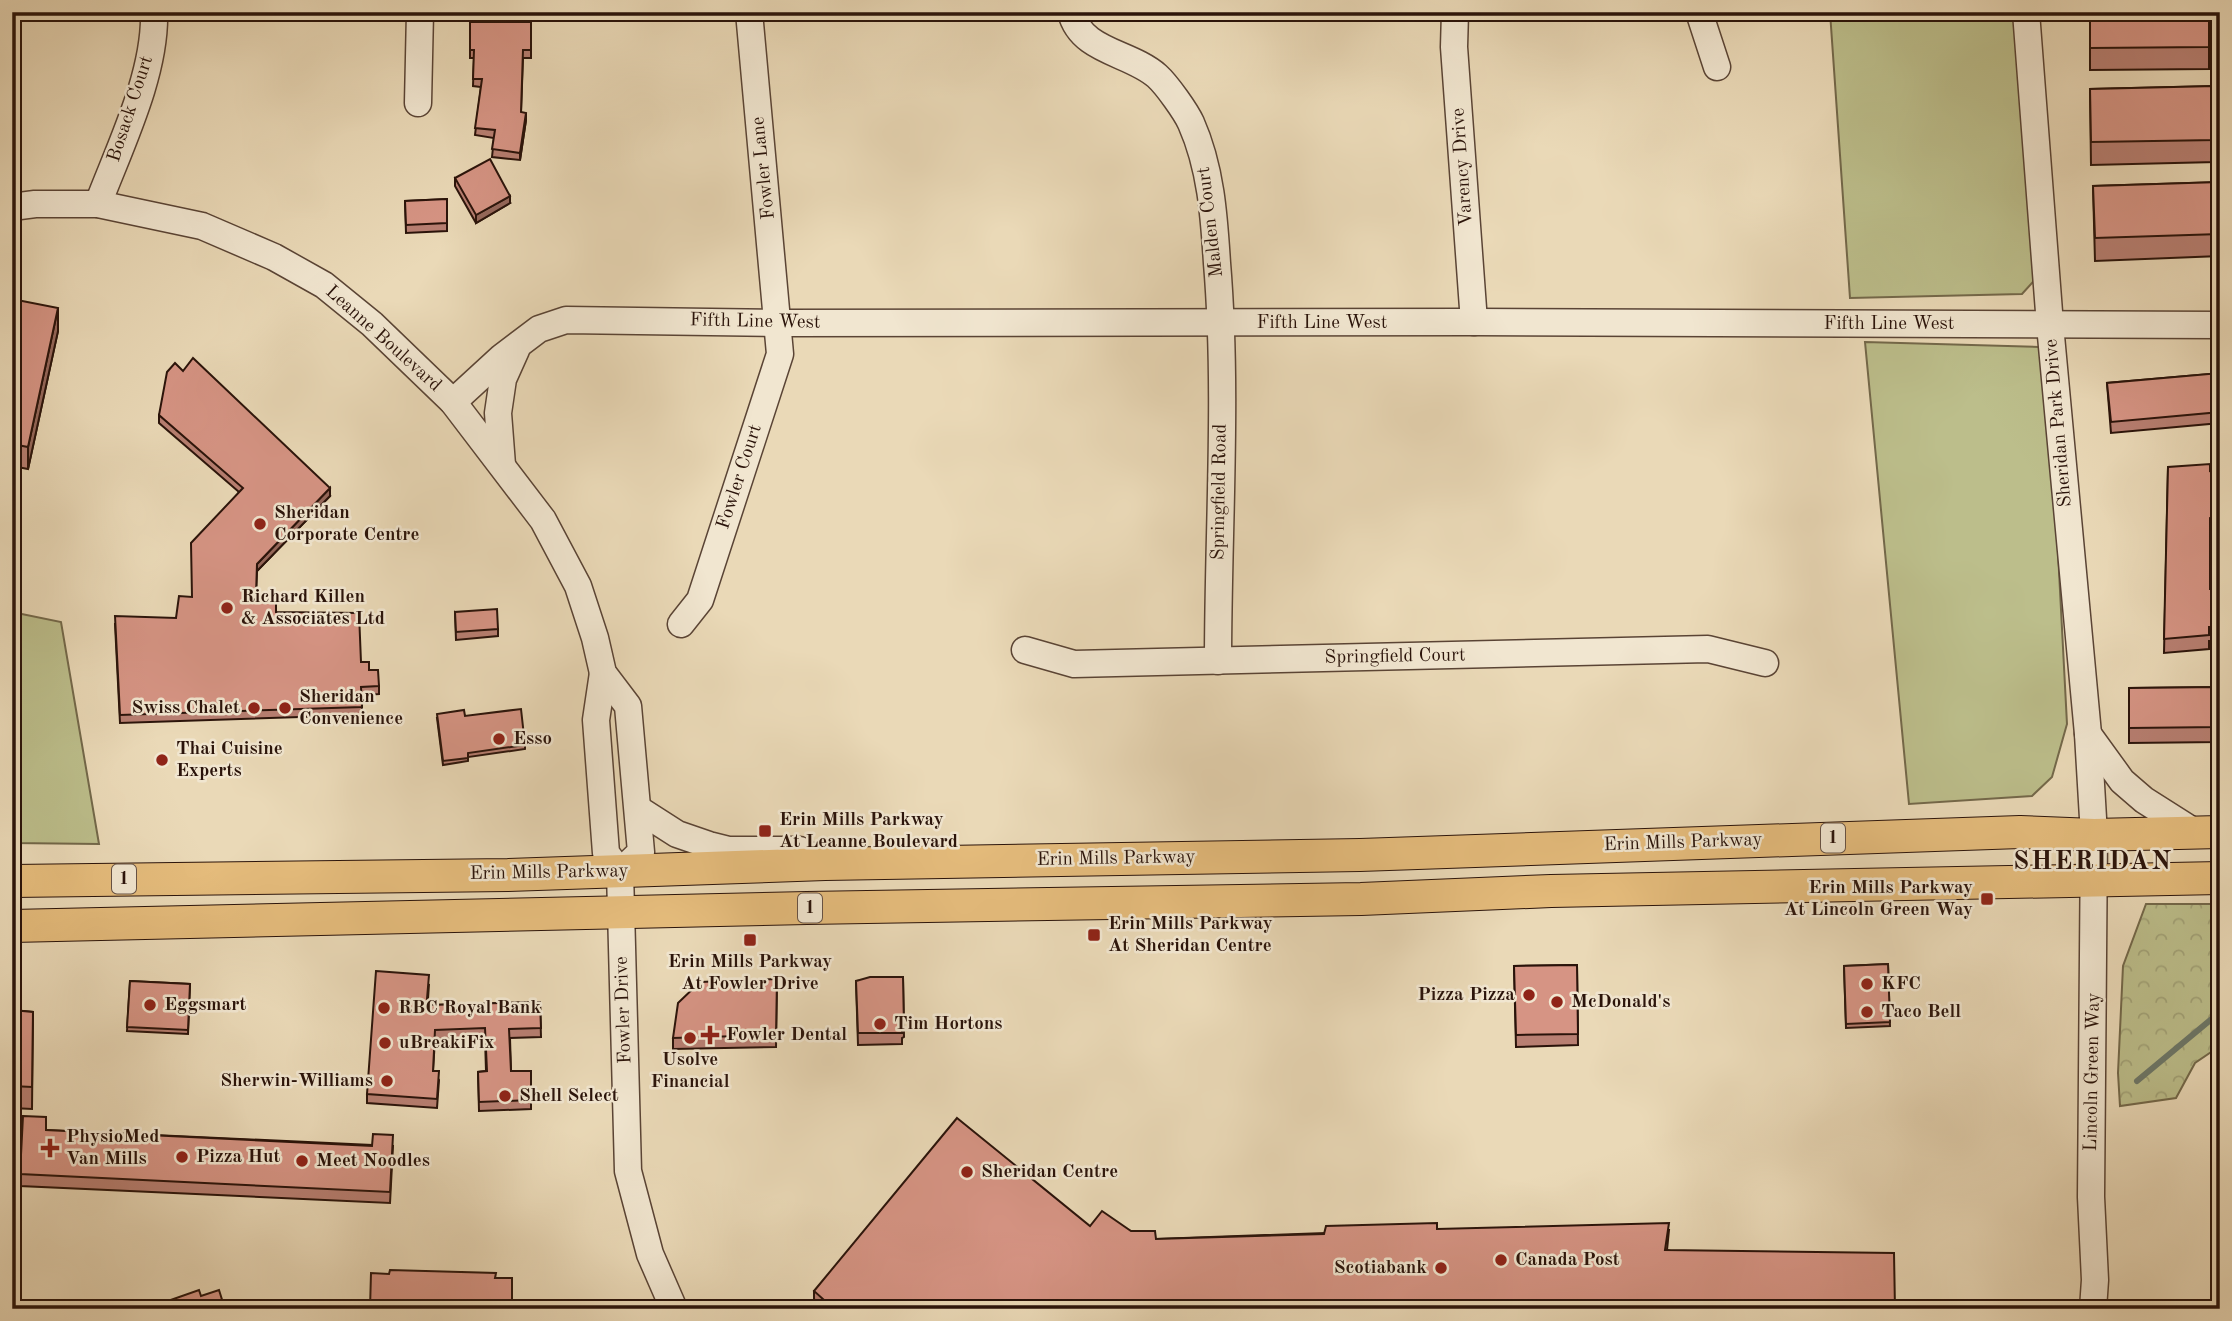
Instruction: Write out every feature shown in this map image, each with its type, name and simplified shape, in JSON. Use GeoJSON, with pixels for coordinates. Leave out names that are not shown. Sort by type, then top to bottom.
{"type":"FeatureCollection","features":[{"type":"Feature","properties":{"kind":"main road","name":"Erin Mills Parkway"},"geometry":{"type":"LineString","coordinates":[[12,881],[620,872],[825,864],[1360,855],[2020,832],[2094,835],[2208,833]]}},
{"type":"Feature","properties":{"kind":"main road","name":"1"},"geometry":{"type":"LineString","coordinates":[[12,926],[794,908],[1361,899],[1551,891],[2220,878]]}},
{"type":"Feature","properties":{"kind":"street","name":"Bosack Court"},"geometry":{"type":"LineString","coordinates":[[98,204],[145,77],[155,32],[155,12]]}},
{"type":"Feature","properties":{"kind":"street"},"geometry":{"type":"LineString","coordinates":[[418,103],[420,12]]}},
{"type":"Feature","properties":{"kind":"street","name":"Fowler Lane"},"geometry":{"type":"LineString","coordinates":[[749,12],[779,323]]}},
{"type":"Feature","properties":{"kind":"street","name":"Malden Court"},"geometry":{"type":"LineString","coordinates":[[1071,12],[1073,20],[1089,41],[1115,52],[1157,76],[1190,120],[1203,156],[1212,199],[1222,324]]}},
{"type":"Feature","properties":{"kind":"street","name":"Varency Drive"},"geometry":{"type":"LineString","coordinates":[[1455,12],[1454,47],[1474,322]]}},
{"type":"Feature","properties":{"kind":"street"},"geometry":{"type":"LineString","coordinates":[[1699,12],[1717,66]]}},
{"type":"Feature","properties":{"kind":"street","name":"Sheridan Park Drive"},"geometry":{"type":"LineString","coordinates":[[2026,12],[2050,325],[2088,734],[2094,835]]}},
{"type":"Feature","properties":{"kind":"street","name":"Leanne Boulevard"},"geometry":{"type":"LineString","coordinates":[[12,207],[35,204],[98,204],[202,226],[274,257],[324,285],[372,324],[453,402],[543,520],[578,586],[603,673],[628,706],[641,852],[620,872],[606,853],[596,720],[603,673]]}},
{"type":"Feature","properties":{"kind":"street","name":"Fifth Line West"},"geometry":{"type":"LineString","coordinates":[[453,402],[502,357],[539,329],[566,320],[779,323],[2220,324]]}},
{"type":"Feature","properties":{"kind":"street","name":"Fowler Court"},"geometry":{"type":"LineString","coordinates":[[681,624],[699,600],[776,367],[780,354],[779,323]]}},
{"type":"Feature","properties":{"kind":"street","name":"Springfield Road"},"geometry":{"type":"LineString","coordinates":[[1218,661],[1222,324]]}},
{"type":"Feature","properties":{"kind":"street"},"geometry":{"type":"LineString","coordinates":[[502,467],[498,420],[501,390],[503,379],[519,345]]}},
{"type":"Feature","properties":{"kind":"street","name":"Springfield Court"},"geometry":{"type":"LineString","coordinates":[[1025,650],[1074,664],[1708,649],[1765,663]]}},
{"type":"Feature","properties":{"kind":"street"},"geometry":{"type":"LineString","coordinates":[[2088,734],[2122,781],[2144,800],[2208,833]]}},
{"type":"Feature","properties":{"kind":"street"},"geometry":{"type":"LineString","coordinates":[[638,809],[651,820],[677,834],[709,845],[729,850],[800,849],[825,864]]}},
{"type":"Feature","properties":{"kind":"street","name":"Lincoln Green Way"},"geometry":{"type":"LineString","coordinates":[[2093,1309],[2095,1280],[2091,1196],[2094,835]]}},
{"type":"Feature","properties":{"kind":"street","name":"Fowler Drive"},"geometry":{"type":"LineString","coordinates":[[620,872],[628,1171],[650,1254],[674,1309]]}},
{"type":"Feature","properties":{"kind":"green space"},"geometry":{"type":"Polygon","coordinates":[[[1830,12],[2018,12],[2040,274],[2022,294],[1850,298],[1830,12]]]}},
{"type":"Feature","properties":{"kind":"green space"},"geometry":{"type":"Polygon","coordinates":[[[1865,342],[2039,347],[2048,361],[2067,724],[2052,777],[2032,796],[1909,804],[1865,342]]]}},
{"type":"Feature","properties":{"kind":"green space"},"geometry":{"type":"Polygon","coordinates":[[[12,612],[61,622],[99,844],[12,843],[12,612]]]}},
{"type":"Feature","properties":{"kind":"green space"},"geometry":{"type":"Polygon","coordinates":[[[2146,904],[2220,904],[2220,1046],[2195,1063],[2176,1098],[2120,1106],[2118,1073],[2123,966],[2146,904]]]}},
{"type":"Feature","properties":{"kind":"building"},"geometry":{"type":"Polygon","coordinates":[[[2090,12],[2209,12],[2209,47],[2090,48],[2090,12]]]}},
{"type":"Feature","properties":{"kind":"building"},"geometry":{"type":"Polygon","coordinates":[[[470,22],[531,22],[531,50],[523,50],[521,112],[526,113],[520,153],[492,149],[495,130],[475,128],[482,79],[473,79],[474,50],[470,50],[470,22]]]}},
{"type":"Feature","properties":{"kind":"building"},"geometry":{"type":"Polygon","coordinates":[[[2215,86],[2216,140],[2091,142],[2090,89],[2215,86]]]}},
{"type":"Feature","properties":{"kind":"building"},"geometry":{"type":"Polygon","coordinates":[[[490,159],[510,196],[476,215],[455,178],[490,159]]]}},
{"type":"Feature","properties":{"kind":"building"},"geometry":{"type":"Polygon","coordinates":[[[2220,182],[2220,234],[2095,238],[2093,186],[2220,182]]]}},
{"type":"Feature","properties":{"kind":"building"},"geometry":{"type":"Polygon","coordinates":[[[447,199],[447,223],[406,225],[405,201],[447,199]]]}},
{"type":"Feature","properties":{"kind":"building"},"geometry":{"type":"Polygon","coordinates":[[[12,299],[58,308],[28,447],[12,444],[12,299]]]}},
{"type":"Feature","properties":{"kind":"building","name":"Sheridan Corporate Centre"},"geometry":{"type":"Polygon","coordinates":[[[193,358],[330,488],[257,564],[256,595],[276,595],[276,612],[359,613],[361,662],[369,662],[369,670],[378,670],[379,686],[361,687],[362,707],[120,715],[115,616],[176,618],[179,596],[192,597],[191,543],[243,488],[159,415],[167,372],[175,363],[183,371],[193,358]]]}},
{"type":"Feature","properties":{"kind":"building"},"geometry":{"type":"Polygon","coordinates":[[[2220,373],[2220,412],[2111,422],[2107,383],[2220,373]]]}},
{"type":"Feature","properties":{"kind":"building"},"geometry":{"type":"Polygon","coordinates":[[[2210,464],[2210,471],[2220,469],[2220,516],[2210,518],[2210,589],[2220,589],[2220,627],[2209,627],[2209,635],[2164,639],[2168,467],[2210,464]]]}},
{"type":"Feature","properties":{"kind":"building"},"geometry":{"type":"Polygon","coordinates":[[[497,609],[498,629],[456,632],[455,612],[497,609]]]}},
{"type":"Feature","properties":{"kind":"building"},"geometry":{"type":"Polygon","coordinates":[[[2220,687],[2220,727],[2129,728],[2129,688],[2220,687]]]}},
{"type":"Feature","properties":{"kind":"building"},"geometry":{"type":"Polygon","coordinates":[[[521,709],[525,745],[468,753],[468,758],[443,761],[437,714],[464,710],[465,716],[521,709]]]}},
{"type":"Feature","properties":{"kind":"building"},"geometry":{"type":"Polygon","coordinates":[[[1888,964],[1890,1022],[1846,1024],[1844,966],[1888,964]]]}},
{"type":"Feature","properties":{"kind":"building"},"geometry":{"type":"Polygon","coordinates":[[[1577,965],[1578,1034],[1516,1035],[1514,966],[1577,965]]]}},
{"type":"Feature","properties":{"kind":"building"},"geometry":{"type":"Polygon","coordinates":[[[376,971],[429,975],[427,999],[431,1000],[430,1005],[540,1002],[541,1028],[509,1029],[511,1071],[531,1071],[531,1100],[479,1102],[478,1072],[487,1071],[485,1028],[435,1030],[433,1071],[439,1071],[437,1099],[367,1094],[376,971]]]}},
{"type":"Feature","properties":{"kind":"building","name":"Tim Hortons"},"geometry":{"type":"Polygon","coordinates":[[[870,977],[903,977],[902,1033],[858,1033],[856,981],[870,977]]]}},
{"type":"Feature","properties":{"kind":"building"},"geometry":{"type":"Polygon","coordinates":[[[777,979],[776,1035],[673,1038],[678,1003],[700,982],[777,979]]]}},
{"type":"Feature","properties":{"kind":"building"},"geometry":{"type":"Polygon","coordinates":[[[130,981],[190,984],[188,1030],[127,1027],[130,981]]]}},
{"type":"Feature","properties":{"kind":"building"},"geometry":{"type":"Polygon","coordinates":[[[12,1010],[33,1012],[32,1087],[12,1086],[12,1010]]]}},
{"type":"Feature","properties":{"kind":"building"},"geometry":{"type":"Polygon","coordinates":[[[23,1116],[46,1117],[46,1130],[372,1146],[373,1134],[393,1135],[390,1192],[20,1174],[23,1116]]]}},
{"type":"Feature","properties":{"kind":"building","name":"Sheridan Centre"},"geometry":{"type":"Polygon","coordinates":[[[957,1118],[1090,1226],[1102,1211],[1131,1231],[1155,1231],[1156,1239],[1324,1234],[1326,1226],[1437,1223],[1437,1229],[1669,1223],[1665,1250],[1894,1253],[1895,1309],[834,1309],[814,1291],[957,1118]]]}},
{"type":"Feature","properties":{"kind":"building"},"geometry":{"type":"Polygon","coordinates":[[[390,1270],[496,1273],[495,1278],[512,1278],[512,1309],[370,1309],[371,1273],[389,1274],[390,1270]]]}},
{"type":"Feature","properties":{"kind":"building"},"geometry":{"type":"Polygon","coordinates":[[[199,1290],[201,1296],[219,1290],[224,1306],[217,1309],[145,1309],[199,1290]]]}},
{"type":"Feature","properties":{"kind":"waterway"},"geometry":{"type":"LineString","coordinates":[[2137,1081],[2220,1012]]}},
{"type":"Feature","properties":{"kind":"place","name":"Sheridan Corporate Centre"},"geometry":{"type":"Point","coordinates":[260,524]}},
{"type":"Feature","properties":{"kind":"place","name":"Richard Killen & Associates Ltd"},"geometry":{"type":"Point","coordinates":[227,608]}},
{"type":"Feature","properties":{"kind":"place","name":"Swiss Chalet"},"geometry":{"type":"Point","coordinates":[254,708]}},
{"type":"Feature","properties":{"kind":"place","name":"Sheridan Convenience"},"geometry":{"type":"Point","coordinates":[285,708]}},
{"type":"Feature","properties":{"kind":"place","name":"Esso"},"geometry":{"type":"Point","coordinates":[499,739]}},
{"type":"Feature","properties":{"kind":"place","name":"Thai Cuisine Experts"},"geometry":{"type":"Point","coordinates":[162,760]}},
{"type":"Feature","properties":{"kind":"place","name":"Erin Mills Parkway At Leanne Boulevard"},"geometry":{"type":"Point","coordinates":[765,831]}},
{"type":"Feature","properties":{"kind":"place","name":"Erin Mills Parkway At Lincoln Green Way"},"geometry":{"type":"Point","coordinates":[1987,899]}},
{"type":"Feature","properties":{"kind":"place","name":"Erin Mills Parkway At Sheridan Centre"},"geometry":{"type":"Point","coordinates":[1094,935]}},
{"type":"Feature","properties":{"kind":"place","name":"Erin Mills Parkway At Fowler Drive"},"geometry":{"type":"Point","coordinates":[750,940]}},
{"type":"Feature","properties":{"kind":"place","name":"KFC"},"geometry":{"type":"Point","coordinates":[1867,984]}},
{"type":"Feature","properties":{"kind":"place","name":"Pizza Pizza"},"geometry":{"type":"Point","coordinates":[1529,995]}},
{"type":"Feature","properties":{"kind":"place","name":"McDonald's"},"geometry":{"type":"Point","coordinates":[1557,1002]}},
{"type":"Feature","properties":{"kind":"place","name":"Eggsmart"},"geometry":{"type":"Point","coordinates":[150,1005]}},
{"type":"Feature","properties":{"kind":"place","name":"RBC Royal Bank"},"geometry":{"type":"Point","coordinates":[384,1008]}},
{"type":"Feature","properties":{"kind":"place","name":"Taco Bell"},"geometry":{"type":"Point","coordinates":[1867,1012]}},
{"type":"Feature","properties":{"kind":"place","name":"Tim Hortons"},"geometry":{"type":"Point","coordinates":[880,1024]}},
{"type":"Feature","properties":{"kind":"place","name":"Fowler Dental"},"geometry":{"type":"Point","coordinates":[710,1035]}},
{"type":"Feature","properties":{"kind":"place","name":"Usolve Financial"},"geometry":{"type":"Point","coordinates":[690,1038]}},
{"type":"Feature","properties":{"kind":"place","name":"uBreakiFix"},"geometry":{"type":"Point","coordinates":[385,1043]}},
{"type":"Feature","properties":{"kind":"place","name":"Sherwin-Williams"},"geometry":{"type":"Point","coordinates":[387,1081]}},
{"type":"Feature","properties":{"kind":"place","name":"Shell Select"},"geometry":{"type":"Point","coordinates":[505,1096]}},
{"type":"Feature","properties":{"kind":"place","name":"PhysioMed Van Mills"},"geometry":{"type":"Point","coordinates":[50,1148]}},
{"type":"Feature","properties":{"kind":"place","name":"Pizza Hut"},"geometry":{"type":"Point","coordinates":[182,1157]}},
{"type":"Feature","properties":{"kind":"place","name":"Meet Noodles"},"geometry":{"type":"Point","coordinates":[302,1161]}},
{"type":"Feature","properties":{"kind":"place","name":"Sheridan Centre"},"geometry":{"type":"Point","coordinates":[967,1172]}},
{"type":"Feature","properties":{"kind":"place","name":"Canada Post"},"geometry":{"type":"Point","coordinates":[1501,1260]}},
{"type":"Feature","properties":{"kind":"place","name":"Scotiabank"},"geometry":{"type":"Point","coordinates":[1441,1268]}},
{"type":"Feature","properties":{"kind":"district","name":"SHERIDAN"},"geometry":{"type":"Point","coordinates":[2093,862]}}]}
